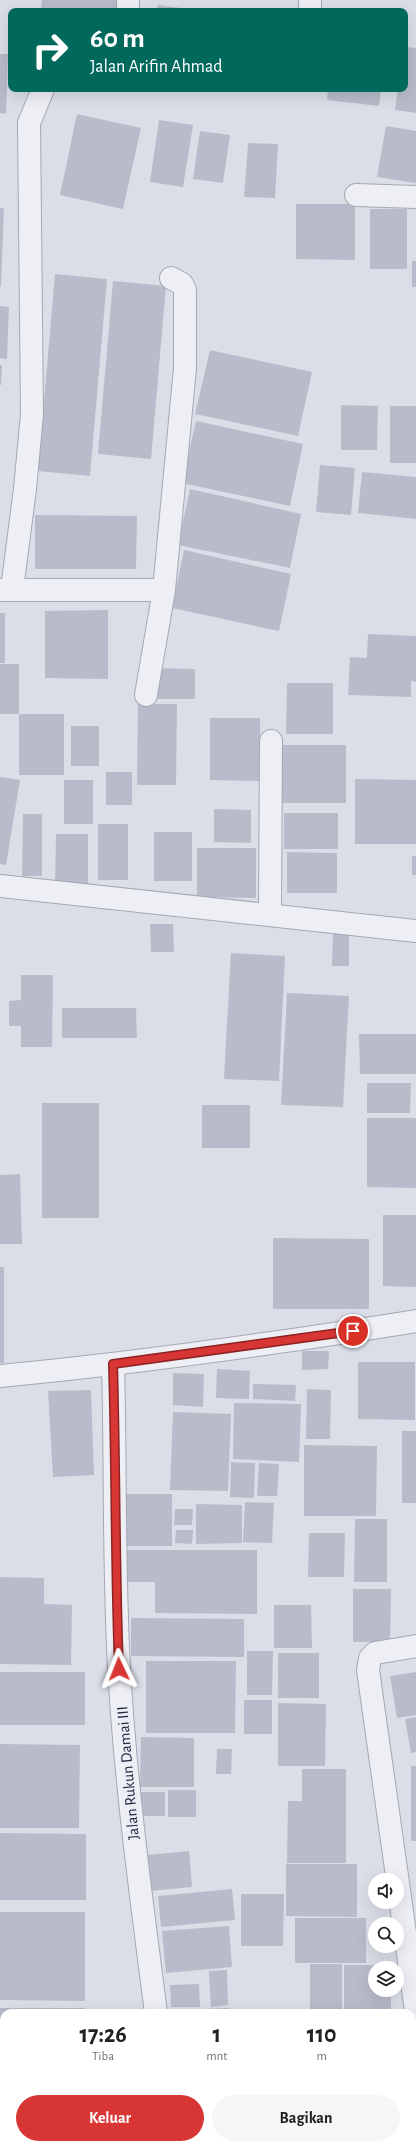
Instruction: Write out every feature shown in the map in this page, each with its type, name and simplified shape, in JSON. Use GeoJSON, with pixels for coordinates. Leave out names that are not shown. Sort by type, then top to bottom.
{"type":"FeatureCollection","features":[{"type":"Feature","properties":{"kind":"street"},"geometry":{"type":"LineString","coordinates":[[42,92],[29,123],[32,414],[25,488],[6,589],[164,590]]}},
{"type":"Feature","properties":{"kind":"street"},"geometry":{"type":"LineString","coordinates":[[356,195],[416,197]]}},
{"type":"Feature","properties":{"kind":"street"},"geometry":{"type":"LineString","coordinates":[[146,696],[164,590],[185,368],[186,290],[182,284],[171,278]]}},
{"type":"Feature","properties":{"kind":"street"},"geometry":{"type":"LineString","coordinates":[[270,913],[271,741]]}},
{"type":"Feature","properties":{"kind":"street"},"geometry":{"type":"LineString","coordinates":[[0,886],[270,913],[416,931]]}},
{"type":"Feature","properties":{"kind":"street"},"geometry":{"type":"LineString","coordinates":[[0,1376],[113,1364],[290,1341],[416,1321]]}},
{"type":"Feature","properties":{"kind":"street","name":"Jalan Rukun Damai III"},"geometry":{"type":"LineString","coordinates":[[113,1364],[116,1456],[116,1576],[120,1684],[132,1834],[155,2009]]}},
{"type":"Feature","properties":{"kind":"street"},"geometry":{"type":"LineString","coordinates":[[416,1646],[375,1654],[370,1658],[368,1670],[416,2009]]}},
{"type":"Feature","properties":{"kind":"building"},"geometry":{"type":"Polygon","coordinates":[[[42,0],[118,0],[118,8],[41,8],[42,0]]]}},
{"type":"Feature","properties":{"kind":"building"},"geometry":{"type":"Polygon","coordinates":[[[158,5],[180,8],[158,8],[158,5]]]}},
{"type":"Feature","properties":{"kind":"building"},"geometry":{"type":"Polygon","coordinates":[[[408,47],[416,48],[416,113],[395,110],[398,92],[408,92],[408,47]]]}},
{"type":"Feature","properties":{"kind":"building"},"geometry":{"type":"Polygon","coordinates":[[[0,54],[8,54],[6,114],[0,113],[0,54]]]}},
{"type":"Feature","properties":{"kind":"building"},"geometry":{"type":"Polygon","coordinates":[[[328,92],[381,92],[379,106],[327,100],[328,92]]]}},
{"type":"Feature","properties":{"kind":"building"},"geometry":{"type":"Polygon","coordinates":[[[77,114],[141,128],[123,209],[60,195],[77,114]]]}},
{"type":"Feature","properties":{"kind":"building"},"geometry":{"type":"Polygon","coordinates":[[[159,120],[193,125],[183,187],[150,182],[159,120]]]}},
{"type":"Feature","properties":{"kind":"building"},"geometry":{"type":"Polygon","coordinates":[[[386,126],[416,131],[416,183],[377,177],[386,126]]]}},
{"type":"Feature","properties":{"kind":"building"},"geometry":{"type":"Polygon","coordinates":[[[200,131],[230,135],[223,183],[193,179],[200,131]]]}},
{"type":"Feature","properties":{"kind":"building"},"geometry":{"type":"Polygon","coordinates":[[[248,143],[278,144],[275,198],[244,197],[248,143]]]}},
{"type":"Feature","properties":{"kind":"building"},"geometry":{"type":"Polygon","coordinates":[[[296,204],[355,204],[355,260],[296,259],[296,204]]]}},
{"type":"Feature","properties":{"kind":"building"},"geometry":{"type":"Polygon","coordinates":[[[0,208],[4,208],[1,287],[0,286],[0,208]]]}},
{"type":"Feature","properties":{"kind":"building"},"geometry":{"type":"Polygon","coordinates":[[[370,209],[407,209],[407,269],[370,269],[370,209]]]}},
{"type":"Feature","properties":{"kind":"building"},"geometry":{"type":"Polygon","coordinates":[[[412,261],[416,261],[416,287],[412,287],[412,261]]]}},
{"type":"Feature","properties":{"kind":"building"},"geometry":{"type":"Polygon","coordinates":[[[55,274],[107,279],[90,476],[38,471],[55,274]]]}},
{"type":"Feature","properties":{"kind":"building"},"geometry":{"type":"Polygon","coordinates":[[[113,281],[166,286],[151,459],[98,454],[113,281]]]}},
{"type":"Feature","properties":{"kind":"building"},"geometry":{"type":"Polygon","coordinates":[[[0,306],[9,307],[7,359],[0,358],[0,306]]]}},
{"type":"Feature","properties":{"kind":"building"},"geometry":{"type":"Polygon","coordinates":[[[210,350],[312,372],[298,436],[195,414],[210,350]]]}},
{"type":"Feature","properties":{"kind":"building"},"geometry":{"type":"Polygon","coordinates":[[[0,365],[2,365],[1,385],[0,385],[0,365]]]}},
{"type":"Feature","properties":{"kind":"building"},"geometry":{"type":"Polygon","coordinates":[[[341,405],[378,406],[377,450],[341,450],[341,405]]]}},
{"type":"Feature","properties":{"kind":"building"},"geometry":{"type":"Polygon","coordinates":[[[390,406],[416,406],[416,463],[390,463],[390,406]]]}},
{"type":"Feature","properties":{"kind":"building"},"geometry":{"type":"Polygon","coordinates":[[[196,421],[303,444],[290,506],[182,483],[196,421]]]}},
{"type":"Feature","properties":{"kind":"building"},"geometry":{"type":"Polygon","coordinates":[[[320,465],[355,468],[351,515],[316,512],[320,465]]]}},
{"type":"Feature","properties":{"kind":"building"},"geometry":{"type":"Polygon","coordinates":[[[362,472],[416,477],[416,519],[358,513],[362,472]]]}},
{"type":"Feature","properties":{"kind":"building"},"geometry":{"type":"Polygon","coordinates":[[[190,489],[301,514],[290,568],[178,545],[190,489]]]}},
{"type":"Feature","properties":{"kind":"building"},"geometry":{"type":"Polygon","coordinates":[[[35,515],[137,516],[136,569],[35,569],[35,515]]]}},
{"type":"Feature","properties":{"kind":"building"},"geometry":{"type":"Polygon","coordinates":[[[184,550],[291,574],[279,631],[172,608],[184,550]]]}},
{"type":"Feature","properties":{"kind":"building"},"geometry":{"type":"Polygon","coordinates":[[[108,610],[108,679],[45,678],[45,611],[108,610]]]}},
{"type":"Feature","properties":{"kind":"building"},"geometry":{"type":"Polygon","coordinates":[[[0,613],[5,613],[5,663],[0,663],[0,613]]]}},
{"type":"Feature","properties":{"kind":"building"},"geometry":{"type":"Polygon","coordinates":[[[368,634],[416,636],[416,682],[411,681],[411,697],[348,695],[350,657],[367,658],[368,634]]]}},
{"type":"Feature","properties":{"kind":"building"},"geometry":{"type":"Polygon","coordinates":[[[0,664],[19,664],[19,714],[0,714],[0,664]]]}},
{"type":"Feature","properties":{"kind":"building"},"geometry":{"type":"Polygon","coordinates":[[[152,668],[195,669],[195,699],[151,699],[152,668]]]}},
{"type":"Feature","properties":{"kind":"building"},"geometry":{"type":"Polygon","coordinates":[[[287,683],[333,683],[333,734],[286,734],[287,683]]]}},
{"type":"Feature","properties":{"kind":"building"},"geometry":{"type":"Polygon","coordinates":[[[138,704],[177,704],[176,785],[137,785],[138,704]]]}},
{"type":"Feature","properties":{"kind":"building"},"geometry":{"type":"Polygon","coordinates":[[[19,714],[64,714],[64,775],[19,775],[19,714]]]}},
{"type":"Feature","properties":{"kind":"building"},"geometry":{"type":"Polygon","coordinates":[[[210,718],[260,718],[260,781],[210,780],[210,718]]]}},
{"type":"Feature","properties":{"kind":"building"},"geometry":{"type":"Polygon","coordinates":[[[71,726],[99,726],[99,766],[71,766],[71,726]]]}},
{"type":"Feature","properties":{"kind":"building"},"geometry":{"type":"Polygon","coordinates":[[[276,745],[346,745],[346,803],[276,803],[276,745]]]}},
{"type":"Feature","properties":{"kind":"building"},"geometry":{"type":"Polygon","coordinates":[[[106,772],[132,772],[132,805],[106,805],[106,772]]]}},
{"type":"Feature","properties":{"kind":"building"},"geometry":{"type":"Polygon","coordinates":[[[0,777],[20,780],[6,865],[0,864],[0,777]]]}},
{"type":"Feature","properties":{"kind":"building"},"geometry":{"type":"Polygon","coordinates":[[[355,779],[416,780],[416,844],[355,844],[355,779]]]}},
{"type":"Feature","properties":{"kind":"building"},"geometry":{"type":"Polygon","coordinates":[[[64,780],[93,780],[93,824],[64,824],[64,780]]]}},
{"type":"Feature","properties":{"kind":"building"},"geometry":{"type":"Polygon","coordinates":[[[214,809],[251,810],[251,843],[214,842],[214,809]]]}},
{"type":"Feature","properties":{"kind":"building"},"geometry":{"type":"Polygon","coordinates":[[[284,813],[338,813],[338,849],[284,849],[284,813]]]}},
{"type":"Feature","properties":{"kind":"building"},"geometry":{"type":"Polygon","coordinates":[[[23,814],[42,814],[42,876],[22,876],[23,814]]]}},
{"type":"Feature","properties":{"kind":"building"},"geometry":{"type":"Polygon","coordinates":[[[98,824],[128,824],[128,880],[98,880],[98,824]]]}},
{"type":"Feature","properties":{"kind":"building"},"geometry":{"type":"Polygon","coordinates":[[[154,832],[192,832],[192,881],[154,881],[154,832]]]}},
{"type":"Feature","properties":{"kind":"building"},"geometry":{"type":"Polygon","coordinates":[[[56,834],[88,834],[88,886],[55,885],[56,834]]]}},
{"type":"Feature","properties":{"kind":"building"},"geometry":{"type":"Polygon","coordinates":[[[197,848],[256,848],[256,898],[197,897],[197,848]]]}},
{"type":"Feature","properties":{"kind":"building"},"geometry":{"type":"Polygon","coordinates":[[[287,852],[337,853],[337,893],[287,893],[287,852]]]}},
{"type":"Feature","properties":{"kind":"building"},"geometry":{"type":"Polygon","coordinates":[[[412,856],[416,856],[416,875],[412,875],[412,856]]]}},
{"type":"Feature","properties":{"kind":"building"},"geometry":{"type":"Polygon","coordinates":[[[150,924],[173,924],[174,952],[151,952],[150,924]]]}},
{"type":"Feature","properties":{"kind":"building"},"geometry":{"type":"Polygon","coordinates":[[[333,930],[349,931],[349,966],[332,966],[333,930]]]}},
{"type":"Feature","properties":{"kind":"building"},"geometry":{"type":"Polygon","coordinates":[[[231,953],[285,956],[279,1081],[224,1079],[231,953]]]}},
{"type":"Feature","properties":{"kind":"building"},"geometry":{"type":"Polygon","coordinates":[[[21,975],[53,975],[52,1047],[21,1047],[21,1026],[9,1026],[9,1001],[21,1000],[21,975]]]}},
{"type":"Feature","properties":{"kind":"building"},"geometry":{"type":"Polygon","coordinates":[[[287,993],[349,996],[343,1107],[281,1105],[287,993]]]}},
{"type":"Feature","properties":{"kind":"building"},"geometry":{"type":"Polygon","coordinates":[[[62,1008],[136,1008],[137,1038],[62,1038],[62,1008]]]}},
{"type":"Feature","properties":{"kind":"building"},"geometry":{"type":"Polygon","coordinates":[[[359,1034],[416,1034],[416,1074],[360,1074],[359,1034]]]}},
{"type":"Feature","properties":{"kind":"building"},"geometry":{"type":"Polygon","coordinates":[[[367,1083],[411,1083],[410,1113],[367,1113],[367,1083]]]}},
{"type":"Feature","properties":{"kind":"building"},"geometry":{"type":"Polygon","coordinates":[[[42,1103],[99,1103],[99,1218],[42,1218],[42,1103]]]}},
{"type":"Feature","properties":{"kind":"building"},"geometry":{"type":"Polygon","coordinates":[[[202,1105],[250,1105],[250,1148],[202,1148],[202,1105]]]}},
{"type":"Feature","properties":{"kind":"building"},"geometry":{"type":"Polygon","coordinates":[[[367,1118],[416,1118],[416,1188],[367,1187],[367,1118]]]}},
{"type":"Feature","properties":{"kind":"building"},"geometry":{"type":"Polygon","coordinates":[[[20,1174],[22,1244],[0,1244],[0,1175],[20,1174]]]}},
{"type":"Feature","properties":{"kind":"building"},"geometry":{"type":"Polygon","coordinates":[[[383,1215],[416,1215],[416,1287],[383,1286],[383,1215]]]}},
{"type":"Feature","properties":{"kind":"building"},"geometry":{"type":"Polygon","coordinates":[[[273,1238],[369,1239],[369,1309],[273,1309],[273,1238]]]}},
{"type":"Feature","properties":{"kind":"building"},"geometry":{"type":"Polygon","coordinates":[[[0,1267],[4,1267],[4,1363],[0,1363],[0,1267]]]}},
{"type":"Feature","properties":{"kind":"building"},"geometry":{"type":"Polygon","coordinates":[[[302,1351],[329,1351],[328,1369],[302,1370],[302,1351]]]}},
{"type":"Feature","properties":{"kind":"building"},"geometry":{"type":"Polygon","coordinates":[[[358,1362],[415,1362],[415,1420],[358,1419],[358,1362]]]}},
{"type":"Feature","properties":{"kind":"building"},"geometry":{"type":"Polygon","coordinates":[[[217,1369],[250,1371],[249,1399],[216,1398],[217,1369]]]}},
{"type":"Feature","properties":{"kind":"building"},"geometry":{"type":"Polygon","coordinates":[[[173,1373],[204,1374],[203,1407],[173,1405],[173,1373]]]}},
{"type":"Feature","properties":{"kind":"building"},"geometry":{"type":"Polygon","coordinates":[[[253,1384],[296,1385],[295,1401],[253,1399],[253,1384]]]}},
{"type":"Feature","properties":{"kind":"building"},"geometry":{"type":"Polygon","coordinates":[[[307,1389],[331,1390],[330,1439],[306,1439],[307,1389]]]}},
{"type":"Feature","properties":{"kind":"building"},"geometry":{"type":"Polygon","coordinates":[[[91,1390],[94,1475],[53,1477],[48,1391],[91,1390]]]}},
{"type":"Feature","properties":{"kind":"building"},"geometry":{"type":"Polygon","coordinates":[[[234,1403],[301,1404],[299,1462],[233,1459],[234,1403]]]}},
{"type":"Feature","properties":{"kind":"building"},"geometry":{"type":"Polygon","coordinates":[[[173,1412],[231,1414],[228,1491],[170,1490],[173,1412]]]}},
{"type":"Feature","properties":{"kind":"building"},"geometry":{"type":"Polygon","coordinates":[[[402,1431],[416,1431],[416,1503],[402,1503],[402,1431]]]}},
{"type":"Feature","properties":{"kind":"building"},"geometry":{"type":"Polygon","coordinates":[[[304,1445],[377,1446],[376,1516],[304,1516],[304,1445]]]}},
{"type":"Feature","properties":{"kind":"building"},"geometry":{"type":"Polygon","coordinates":[[[231,1462],[255,1463],[254,1498],[230,1497],[231,1462]]]}},
{"type":"Feature","properties":{"kind":"building"},"geometry":{"type":"Polygon","coordinates":[[[259,1463],[279,1464],[277,1496],[257,1496],[259,1463]]]}},
{"type":"Feature","properties":{"kind":"building"},"geometry":{"type":"Polygon","coordinates":[[[125,1494],[172,1494],[172,1546],[125,1546],[125,1494]]]}},
{"type":"Feature","properties":{"kind":"building"},"geometry":{"type":"Polygon","coordinates":[[[245,1502],[274,1503],[272,1543],[243,1542],[245,1502]]]}},
{"type":"Feature","properties":{"kind":"building"},"geometry":{"type":"Polygon","coordinates":[[[196,1504],[242,1505],[242,1543],[196,1544],[196,1504]]]}},
{"type":"Feature","properties":{"kind":"building"},"geometry":{"type":"Polygon","coordinates":[[[175,1509],[193,1509],[192,1525],[174,1525],[175,1509]]]}},
{"type":"Feature","properties":{"kind":"building"},"geometry":{"type":"Polygon","coordinates":[[[355,1519],[387,1519],[387,1582],[354,1582],[355,1519]]]}},
{"type":"Feature","properties":{"kind":"building"},"geometry":{"type":"Polygon","coordinates":[[[176,1530],[193,1530],[192,1544],[175,1543],[176,1530]]]}},
{"type":"Feature","properties":{"kind":"building"},"geometry":{"type":"Polygon","coordinates":[[[309,1533],[345,1533],[344,1577],[308,1577],[309,1533]]]}},
{"type":"Feature","properties":{"kind":"building"},"geometry":{"type":"Polygon","coordinates":[[[122,1550],[257,1550],[257,1614],[155,1613],[155,1582],[122,1582],[122,1550]]]}},
{"type":"Feature","properties":{"kind":"building"},"geometry":{"type":"Polygon","coordinates":[[[0,1577],[44,1578],[44,1604],[72,1605],[71,1665],[0,1664],[0,1577]]]}},
{"type":"Feature","properties":{"kind":"building"},"geometry":{"type":"Polygon","coordinates":[[[353,1589],[391,1589],[390,1642],[353,1642],[353,1589]]]}},
{"type":"Feature","properties":{"kind":"building"},"geometry":{"type":"Polygon","coordinates":[[[274,1605],[311,1605],[312,1648],[274,1648],[274,1605]]]}},
{"type":"Feature","properties":{"kind":"building"},"geometry":{"type":"Polygon","coordinates":[[[131,1618],[244,1619],[244,1657],[131,1656],[131,1618]]]}},
{"type":"Feature","properties":{"kind":"building"},"geometry":{"type":"Polygon","coordinates":[[[247,1651],[273,1651],[272,1695],[247,1695],[247,1651]]]}},
{"type":"Feature","properties":{"kind":"building"},"geometry":{"type":"Polygon","coordinates":[[[278,1653],[319,1653],[319,1698],[278,1698],[278,1653]]]}},
{"type":"Feature","properties":{"kind":"building"},"geometry":{"type":"Polygon","coordinates":[[[146,1661],[236,1661],[235,1733],[146,1733],[146,1661]]]}},
{"type":"Feature","properties":{"kind":"building"},"geometry":{"type":"Polygon","coordinates":[[[0,1672],[85,1672],[85,1725],[0,1725],[0,1672]]]}},
{"type":"Feature","properties":{"kind":"building"},"geometry":{"type":"Polygon","coordinates":[[[416,1672],[416,1715],[397,1718],[390,1676],[416,1672]]]}},
{"type":"Feature","properties":{"kind":"building"},"geometry":{"type":"Polygon","coordinates":[[[244,1700],[272,1700],[272,1734],[244,1734],[244,1700]]]}},
{"type":"Feature","properties":{"kind":"building"},"geometry":{"type":"Polygon","coordinates":[[[278,1703],[326,1704],[325,1766],[278,1766],[278,1703]]]}},
{"type":"Feature","properties":{"kind":"building"},"geometry":{"type":"Polygon","coordinates":[[[416,1717],[416,1752],[411,1753],[405,1719],[416,1717]]]}},
{"type":"Feature","properties":{"kind":"building"},"geometry":{"type":"Polygon","coordinates":[[[141,1737],[194,1738],[194,1787],[140,1787],[141,1737]]]}},
{"type":"Feature","properties":{"kind":"building"},"geometry":{"type":"Polygon","coordinates":[[[0,1744],[80,1745],[79,1828],[0,1828],[0,1744]]]}},
{"type":"Feature","properties":{"kind":"building"},"geometry":{"type":"Polygon","coordinates":[[[217,1749],[232,1749],[231,1774],[216,1774],[217,1749]]]}},
{"type":"Feature","properties":{"kind":"building"},"geometry":{"type":"Polygon","coordinates":[[[411,1766],[416,1766],[416,1841],[411,1841],[411,1766]]]}},
{"type":"Feature","properties":{"kind":"building"},"geometry":{"type":"Polygon","coordinates":[[[302,1769],[346,1769],[346,1863],[287,1863],[288,1801],[302,1801],[302,1769]]]}},
{"type":"Feature","properties":{"kind":"building"},"geometry":{"type":"Polygon","coordinates":[[[168,1790],[196,1790],[196,1817],[168,1817],[168,1790]]]}},
{"type":"Feature","properties":{"kind":"building"},"geometry":{"type":"Polygon","coordinates":[[[140,1792],[165,1792],[165,1816],[141,1816],[140,1792]]]}},
{"type":"Feature","properties":{"kind":"building"},"geometry":{"type":"Polygon","coordinates":[[[0,1833],[86,1834],[86,1900],[0,1900],[0,1833]]]}},
{"type":"Feature","properties":{"kind":"building"},"geometry":{"type":"Polygon","coordinates":[[[189,1851],[192,1887],[150,1891],[147,1855],[189,1851]]]}},
{"type":"Feature","properties":{"kind":"building"},"geometry":{"type":"Polygon","coordinates":[[[286,1864],[357,1864],[357,1917],[286,1916],[286,1864]]]}},
{"type":"Feature","properties":{"kind":"building"},"geometry":{"type":"Polygon","coordinates":[[[232,1889],[235,1920],[161,1927],[158,1896],[232,1889]]]}},
{"type":"Feature","properties":{"kind":"building"},"geometry":{"type":"Polygon","coordinates":[[[241,1894],[284,1894],[283,1946],[241,1946],[241,1894]]]}},
{"type":"Feature","properties":{"kind":"building"},"geometry":{"type":"Polygon","coordinates":[[[0,1912],[85,1912],[85,2001],[0,2000],[0,1912]]]}},
{"type":"Feature","properties":{"kind":"building"},"geometry":{"type":"Polygon","coordinates":[[[295,1918],[366,1918],[366,1963],[295,1963],[295,1918]]]}},
{"type":"Feature","properties":{"kind":"building"},"geometry":{"type":"Polygon","coordinates":[[[229,1926],[232,1967],[166,1973],[162,1931],[229,1926]]]}},
{"type":"Feature","properties":{"kind":"building"},"geometry":{"type":"Polygon","coordinates":[[[310,1964],[342,1964],[342,2009],[310,2009],[310,1964]]]}},
{"type":"Feature","properties":{"kind":"building"},"geometry":{"type":"Polygon","coordinates":[[[344,1965],[368,1965],[368,1997],[391,1997],[391,2009],[344,2009],[344,1965]]]}},
{"type":"Feature","properties":{"kind":"building"},"geometry":{"type":"Polygon","coordinates":[[[227,1970],[228,2005],[211,2007],[209,1971],[227,1970]]]}},
{"type":"Feature","properties":{"kind":"building"},"geometry":{"type":"Polygon","coordinates":[[[199,1984],[200,2007],[171,2007],[170,1985],[199,1984]]]}},
{"type":"Feature","properties":{"kind":"building"},"geometry":{"type":"Polygon","coordinates":[[[0,2008],[85,2008],[85,2009],[0,2008]]]}},
{"type":"Feature","properties":{"kind":"building"},"geometry":{"type":"Polygon","coordinates":[[[229,2008],[229,2009],[202,2009],[229,2008]]]}},
{"type":"Feature","properties":{"kind":"route"},"geometry":{"type":"LineString","coordinates":[[119,1669],[113,1364],[290,1341],[353,1331]]}}]}
